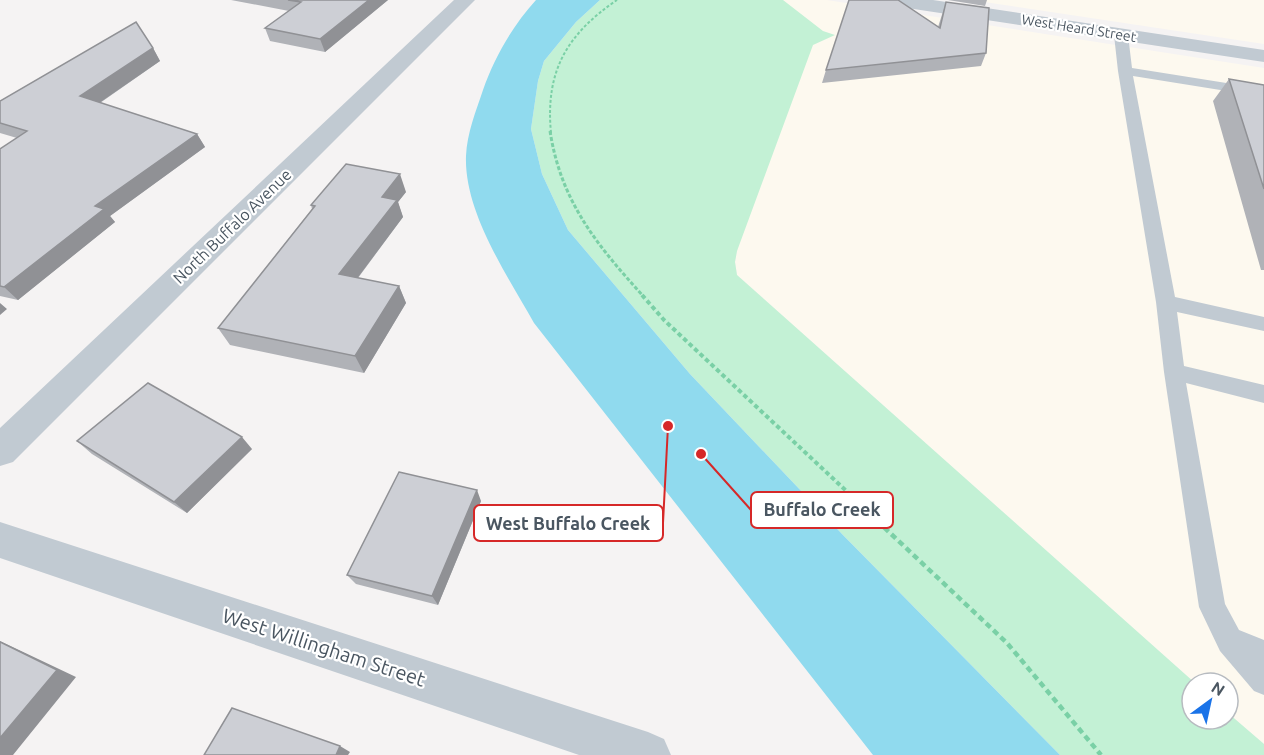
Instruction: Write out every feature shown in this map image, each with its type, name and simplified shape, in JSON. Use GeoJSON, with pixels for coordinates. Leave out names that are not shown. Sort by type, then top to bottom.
{"type":"FeatureCollection","features":[{"type":"Feature","properties":{"kind":"street","name":"North Buffalo Avenue"},"geometry":{"type":"LineString","coordinates":[[0,451],[465,0]]}},
{"type":"Feature","properties":{"kind":"street","name":"West Heard Street"},"geometry":{"type":"LineString","coordinates":[[894,0],[1264,56]]}},
{"type":"Feature","properties":{"kind":"street","name":"West Willingham Street"},"geometry":{"type":"LineString","coordinates":[[0,540],[648,755]]}},
{"type":"Feature","properties":{"kind":"lane"},"geometry":{"type":"LineString","coordinates":[[1121,34],[1125,71],[1166,302],[1174,372],[1212,607],[1230,641],[1264,681]]}},
{"type":"Feature","properties":{"kind":"lane"},"geometry":{"type":"LineString","coordinates":[[1125,71],[1264,93]]}},
{"type":"Feature","properties":{"kind":"lane"},"geometry":{"type":"LineString","coordinates":[[1166,302],[1264,324]]}},
{"type":"Feature","properties":{"kind":"lane"},"geometry":{"type":"LineString","coordinates":[[1174,372],[1264,394]]}},
{"type":"Feature","properties":{"kind":"lane"},"geometry":{"type":"LineString","coordinates":[[1230,641],[1264,654]]}},
{"type":"Feature","properties":{"kind":"path"},"geometry":{"type":"LineString","coordinates":[[617,0],[587,24],[569,45],[554,74],[551,89],[552,150],[570,200],[613,261],[664,320],[1007,643],[1101,755]]}},
{"type":"Feature","properties":{"kind":"shaded area"},"geometry":{"type":"Polygon","coordinates":[[[783,0],[827,0],[1264,68],[1264,744],[1240,723],[1240,671],[1182,671],[737,275],[735,262],[783,0]]]}},
{"type":"Feature","properties":{"kind":"shaded area"},"geometry":{"type":"Polygon","coordinates":[[[971,0],[1264,0],[1264,44],[971,0]]]}},
{"type":"Feature","properties":{"kind":"green space"},"geometry":{"type":"Polygon","coordinates":[[[600,0],[783,0],[823,31],[835,35],[813,45],[737,251],[735,262],[737,275],[1182,671],[1180,731],[1240,731],[1240,723],[1264,744],[1264,755],[1060,755],[842,534],[690,374],[568,230],[542,174],[531,129],[538,81],[544,61],[576,22],[600,0]]]}},
{"type":"Feature","properties":{"kind":"water"},"geometry":{"type":"Polygon","coordinates":[[[536,0],[600,0],[576,22],[544,61],[538,81],[531,129],[542,174],[568,230],[690,374],[842,534],[1060,755],[873,755],[534,323],[500,264],[480,221],[467,177],[466,156],[472,122],[493,66],[512,31],[536,0]]]}},
{"type":"Feature","properties":{"kind":"building"},"geometry":{"type":"Polygon","coordinates":[[[288,0],[369,0],[320,39],[265,28],[301,2],[288,0]]]}},
{"type":"Feature","properties":{"kind":"building"},"geometry":{"type":"Polygon","coordinates":[[[849,0],[898,0],[940,28],[946,2],[989,8],[986,53],[826,70],[849,0]]]}},
{"type":"Feature","properties":{"kind":"building"},"geometry":{"type":"Polygon","coordinates":[[[136,22],[153,48],[80,96],[197,134],[95,206],[104,209],[4,287],[0,286],[0,149],[27,131],[0,123],[0,101],[136,22]]]}},
{"type":"Feature","properties":{"kind":"building"},"geometry":{"type":"Polygon","coordinates":[[[1229,79],[1264,85],[1264,189],[1229,79]]]}},
{"type":"Feature","properties":{"kind":"building"},"geometry":{"type":"Polygon","coordinates":[[[346,164],[400,174],[382,197],[397,200],[339,274],[399,286],[355,356],[218,328],[315,206],[311,205],[346,164]]]}},
{"type":"Feature","properties":{"kind":"building"},"geometry":{"type":"Polygon","coordinates":[[[148,383],[242,437],[174,502],[77,441],[148,383]]]}},
{"type":"Feature","properties":{"kind":"building"},"geometry":{"type":"Polygon","coordinates":[[[399,472],[477,490],[432,596],[347,575],[399,472]]]}},
{"type":"Feature","properties":{"kind":"building"},"geometry":{"type":"Polygon","coordinates":[[[0,642],[57,670],[0,738],[0,642]]]}},
{"type":"Feature","properties":{"kind":"building"},"geometry":{"type":"Polygon","coordinates":[[[232,708],[340,746],[336,755],[204,755],[232,708]]]}},
{"type":"Feature","properties":{"kind":"place","name":"West Buffalo Creek"},"geometry":{"type":"Point","coordinates":[668,426]}},
{"type":"Feature","properties":{"kind":"place","name":"Buffalo Creek"},"geometry":{"type":"Point","coordinates":[701,454]}}]}
